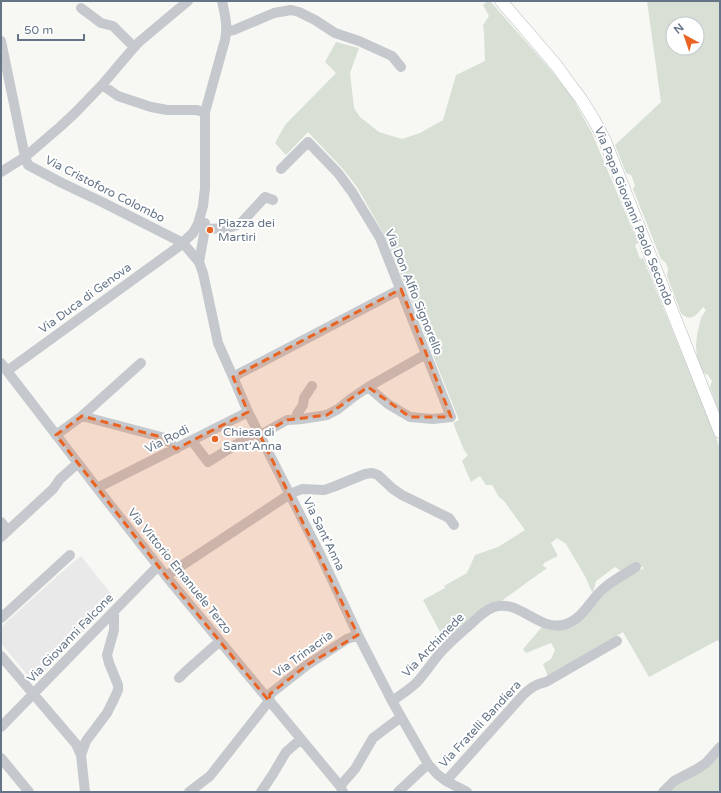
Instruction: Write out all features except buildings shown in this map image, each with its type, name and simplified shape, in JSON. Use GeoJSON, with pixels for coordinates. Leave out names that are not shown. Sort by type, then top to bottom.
{"type":"FeatureCollection","features":[{"type":"Feature","properties":{"kind":"main road","name":"Via Papa Giovanni Paolo Secondo"},"geometry":{"type":"LineString","coordinates":[[501,1],[569,82],[594,120],[605,141],[720,432]]}},
{"type":"Feature","properties":{"kind":"street"},"geometry":{"type":"LineString","coordinates":[[1,172],[25,157],[75,113],[134,47],[188,1]]}},
{"type":"Feature","properties":{"kind":"street"},"geometry":{"type":"LineString","coordinates":[[199,262],[205,229],[203,206],[205,188],[204,112],[226,40],[227,31],[222,1]]}},
{"type":"Feature","properties":{"kind":"street"},"geometry":{"type":"LineString","coordinates":[[81,8],[101,23],[113,26],[134,47]]}},
{"type":"Feature","properties":{"kind":"street"},"geometry":{"type":"LineString","coordinates":[[227,31],[234,30],[274,13],[291,10],[309,16],[335,34],[359,41],[392,56],[401,67]]}},
{"type":"Feature","properties":{"kind":"street"},"geometry":{"type":"LineString","coordinates":[[1,41],[25,157]]}},
{"type":"Feature","properties":{"kind":"street"},"geometry":{"type":"LineString","coordinates":[[102,84],[118,96],[151,107],[167,110],[196,110],[204,112]]}},
{"type":"Feature","properties":{"kind":"street","name":"Via Don Alfio Signorello"},"geometry":{"type":"LineString","coordinates":[[281,169],[308,142],[338,173],[356,198],[380,238],[451,417],[434,419],[410,417],[388,404],[368,388]]}},
{"type":"Feature","properties":{"kind":"street","name":"Via Cristoforo Colombo"},"geometry":{"type":"LineString","coordinates":[[25,157],[28,165],[62,184],[102,202],[179,243]]}},
{"type":"Feature","properties":{"kind":"street"},"geometry":{"type":"LineString","coordinates":[[205,229],[232,227],[242,222],[265,197],[273,200]]}},
{"type":"Feature","properties":{"kind":"street","name":"Via Duca di Genova"},"geometry":{"type":"LineString","coordinates":[[4,367],[193,233],[198,224],[203,206]]}},
{"type":"Feature","properties":{"kind":"street"},"geometry":{"type":"LineString","coordinates":[[179,243],[199,262]]}},
{"type":"Feature","properties":{"kind":"street","name":"Via Sant'Anna"},"geometry":{"type":"LineString","coordinates":[[199,262],[203,273],[218,342],[248,412],[319,552],[358,635],[392,701],[428,764],[446,781],[467,792]]}},
{"type":"Feature","properties":{"kind":"street"},"geometry":{"type":"LineString","coordinates":[[233,377],[401,289]]}},
{"type":"Feature","properties":{"kind":"street"},"geometry":{"type":"LineString","coordinates":[[192,441],[208,462],[259,433],[287,420],[327,415],[368,388],[426,354]]}},
{"type":"Feature","properties":{"kind":"street"},"geometry":{"type":"LineString","coordinates":[[56,435],[82,416],[141,363]]}},
{"type":"Feature","properties":{"kind":"street","name":"Via Vittorio Emanuele Terzo"},"geometry":{"type":"LineString","coordinates":[[4,367],[166,576],[342,789]]}},
{"type":"Feature","properties":{"kind":"street"},"geometry":{"type":"LineString","coordinates":[[299,419],[297,414],[304,398],[312,386]]}},
{"type":"Feature","properties":{"kind":"street","name":"Via Rodi"},"geometry":{"type":"LineString","coordinates":[[97,488],[248,412]]}},
{"type":"Feature","properties":{"kind":"street"},"geometry":{"type":"LineString","coordinates":[[82,416],[165,438],[176,449]]}},
{"type":"Feature","properties":{"kind":"street"},"geometry":{"type":"LineString","coordinates":[[1,522],[5,534],[53,489],[60,479],[79,465]]}},
{"type":"Feature","properties":{"kind":"street"},"geometry":{"type":"LineString","coordinates":[[166,576],[290,494],[302,489],[324,490],[365,474],[372,473],[378,475],[402,495],[449,518],[454,525]]}},
{"type":"Feature","properties":{"kind":"street"},"geometry":{"type":"LineString","coordinates":[[1,618],[70,556]]}},
{"type":"Feature","properties":{"kind":"street","name":"Via Giovanni Falcone"},"geometry":{"type":"LineString","coordinates":[[1,727],[158,566]]}},
{"type":"Feature","properties":{"kind":"street","name":"Via Archimede"},"geometry":{"type":"LineString","coordinates":[[392,701],[417,682],[451,642],[479,616],[488,610],[494,607],[511,606],[543,623],[553,625],[569,623],[577,618],[605,587],[636,567]]}},
{"type":"Feature","properties":{"kind":"street"},"geometry":{"type":"LineString","coordinates":[[81,755],[86,741],[107,713],[118,690],[118,685],[108,663],[107,655],[114,630],[114,611]]}},
{"type":"Feature","properties":{"kind":"street","name":"Via Trinacria"},"geometry":{"type":"LineString","coordinates":[[189,792],[210,776],[269,701],[270,694],[306,665],[347,639],[358,635]]}},
{"type":"Feature","properties":{"kind":"street"},"geometry":{"type":"LineString","coordinates":[[179,678],[220,641]]}},
{"type":"Feature","properties":{"kind":"street","name":"Via Fratelli Bandiera"},"geometry":{"type":"LineString","coordinates":[[446,781],[532,686],[546,682],[617,641]]}},
{"type":"Feature","properties":{"kind":"street"},"geometry":{"type":"LineString","coordinates":[[1,656],[76,744],[81,755],[85,792]]}},
{"type":"Feature","properties":{"kind":"street"},"geometry":{"type":"LineString","coordinates":[[342,789],[373,738],[401,717]]}},
{"type":"Feature","properties":{"kind":"street"},"geometry":{"type":"LineString","coordinates":[[261,792],[286,752],[301,739]]}},
{"type":"Feature","properties":{"kind":"street"},"geometry":{"type":"LineString","coordinates":[[663,792],[674,781],[706,763],[720,747]]}},
{"type":"Feature","properties":{"kind":"street"},"geometry":{"type":"LineString","coordinates":[[1,758],[29,792]]}},
{"type":"Feature","properties":{"kind":"street"},"geometry":{"type":"LineString","coordinates":[[398,792],[428,764]]}},
{"type":"Feature","properties":{"kind":"highlighted area"},"geometry":{"type":"Polygon","coordinates":[[[401,289],[451,417],[410,417],[368,387],[327,415],[287,420],[260,435],[358,635],[307,665],[270,694],[269,701],[166,576],[56,435],[82,416],[165,438],[176,449],[248,412],[233,377],[401,289]]]}},
{"type":"Feature","properties":{"kind":"shaded area"},"geometry":{"type":"Polygon","coordinates":[[[490,1],[550,69],[572,97],[592,133],[638,243],[635,245],[640,259],[643,258],[720,450],[720,645],[718,640],[649,677],[623,632],[549,679],[543,664],[551,659],[555,650],[551,643],[526,653],[523,649],[542,627],[562,630],[609,588],[644,568],[635,563],[621,571],[615,567],[596,581],[593,593],[566,544],[557,538],[551,543],[558,556],[544,563],[543,566],[547,568],[446,643],[423,600],[445,588],[444,586],[467,573],[475,555],[498,547],[525,530],[504,501],[499,497],[492,485],[486,485],[480,476],[471,482],[462,461],[468,455],[464,450],[453,423],[459,420],[385,236],[357,187],[343,169],[308,132],[286,155],[275,143],[285,125],[336,73],[325,62],[336,42],[359,48],[350,73],[354,108],[360,117],[379,132],[402,139],[420,133],[443,120],[456,75],[485,61],[483,25],[489,16],[483,5],[490,1]]]}},
{"type":"Feature","properties":{"kind":"shaded area"},"geometry":{"type":"Polygon","coordinates":[[[647,1],[720,1],[720,415],[710,387],[712,381],[708,375],[703,373],[697,356],[697,335],[701,318],[706,310],[703,307],[691,318],[681,313],[667,276],[667,266],[661,259],[633,189],[635,185],[631,175],[626,173],[615,145],[661,102],[647,1]]]}},
{"type":"Feature","properties":{"kind":"shaded area"},"geometry":{"type":"Polygon","coordinates":[[[81,556],[115,599],[34,683],[1,643],[1,627],[81,556]]]}},
{"type":"Feature","properties":{"kind":"shaded area"},"geometry":{"type":"Polygon","coordinates":[[[720,754],[720,792],[672,792],[671,788],[720,754]]]}},
{"type":"Feature","properties":{"kind":"place","name":"Piazza dei Martiri"},"geometry":{"type":"Point","coordinates":[210,230]}},
{"type":"Feature","properties":{"kind":"place","name":"Chiesa di Sant'Anna"},"geometry":{"type":"Point","coordinates":[215,439]}}]}
